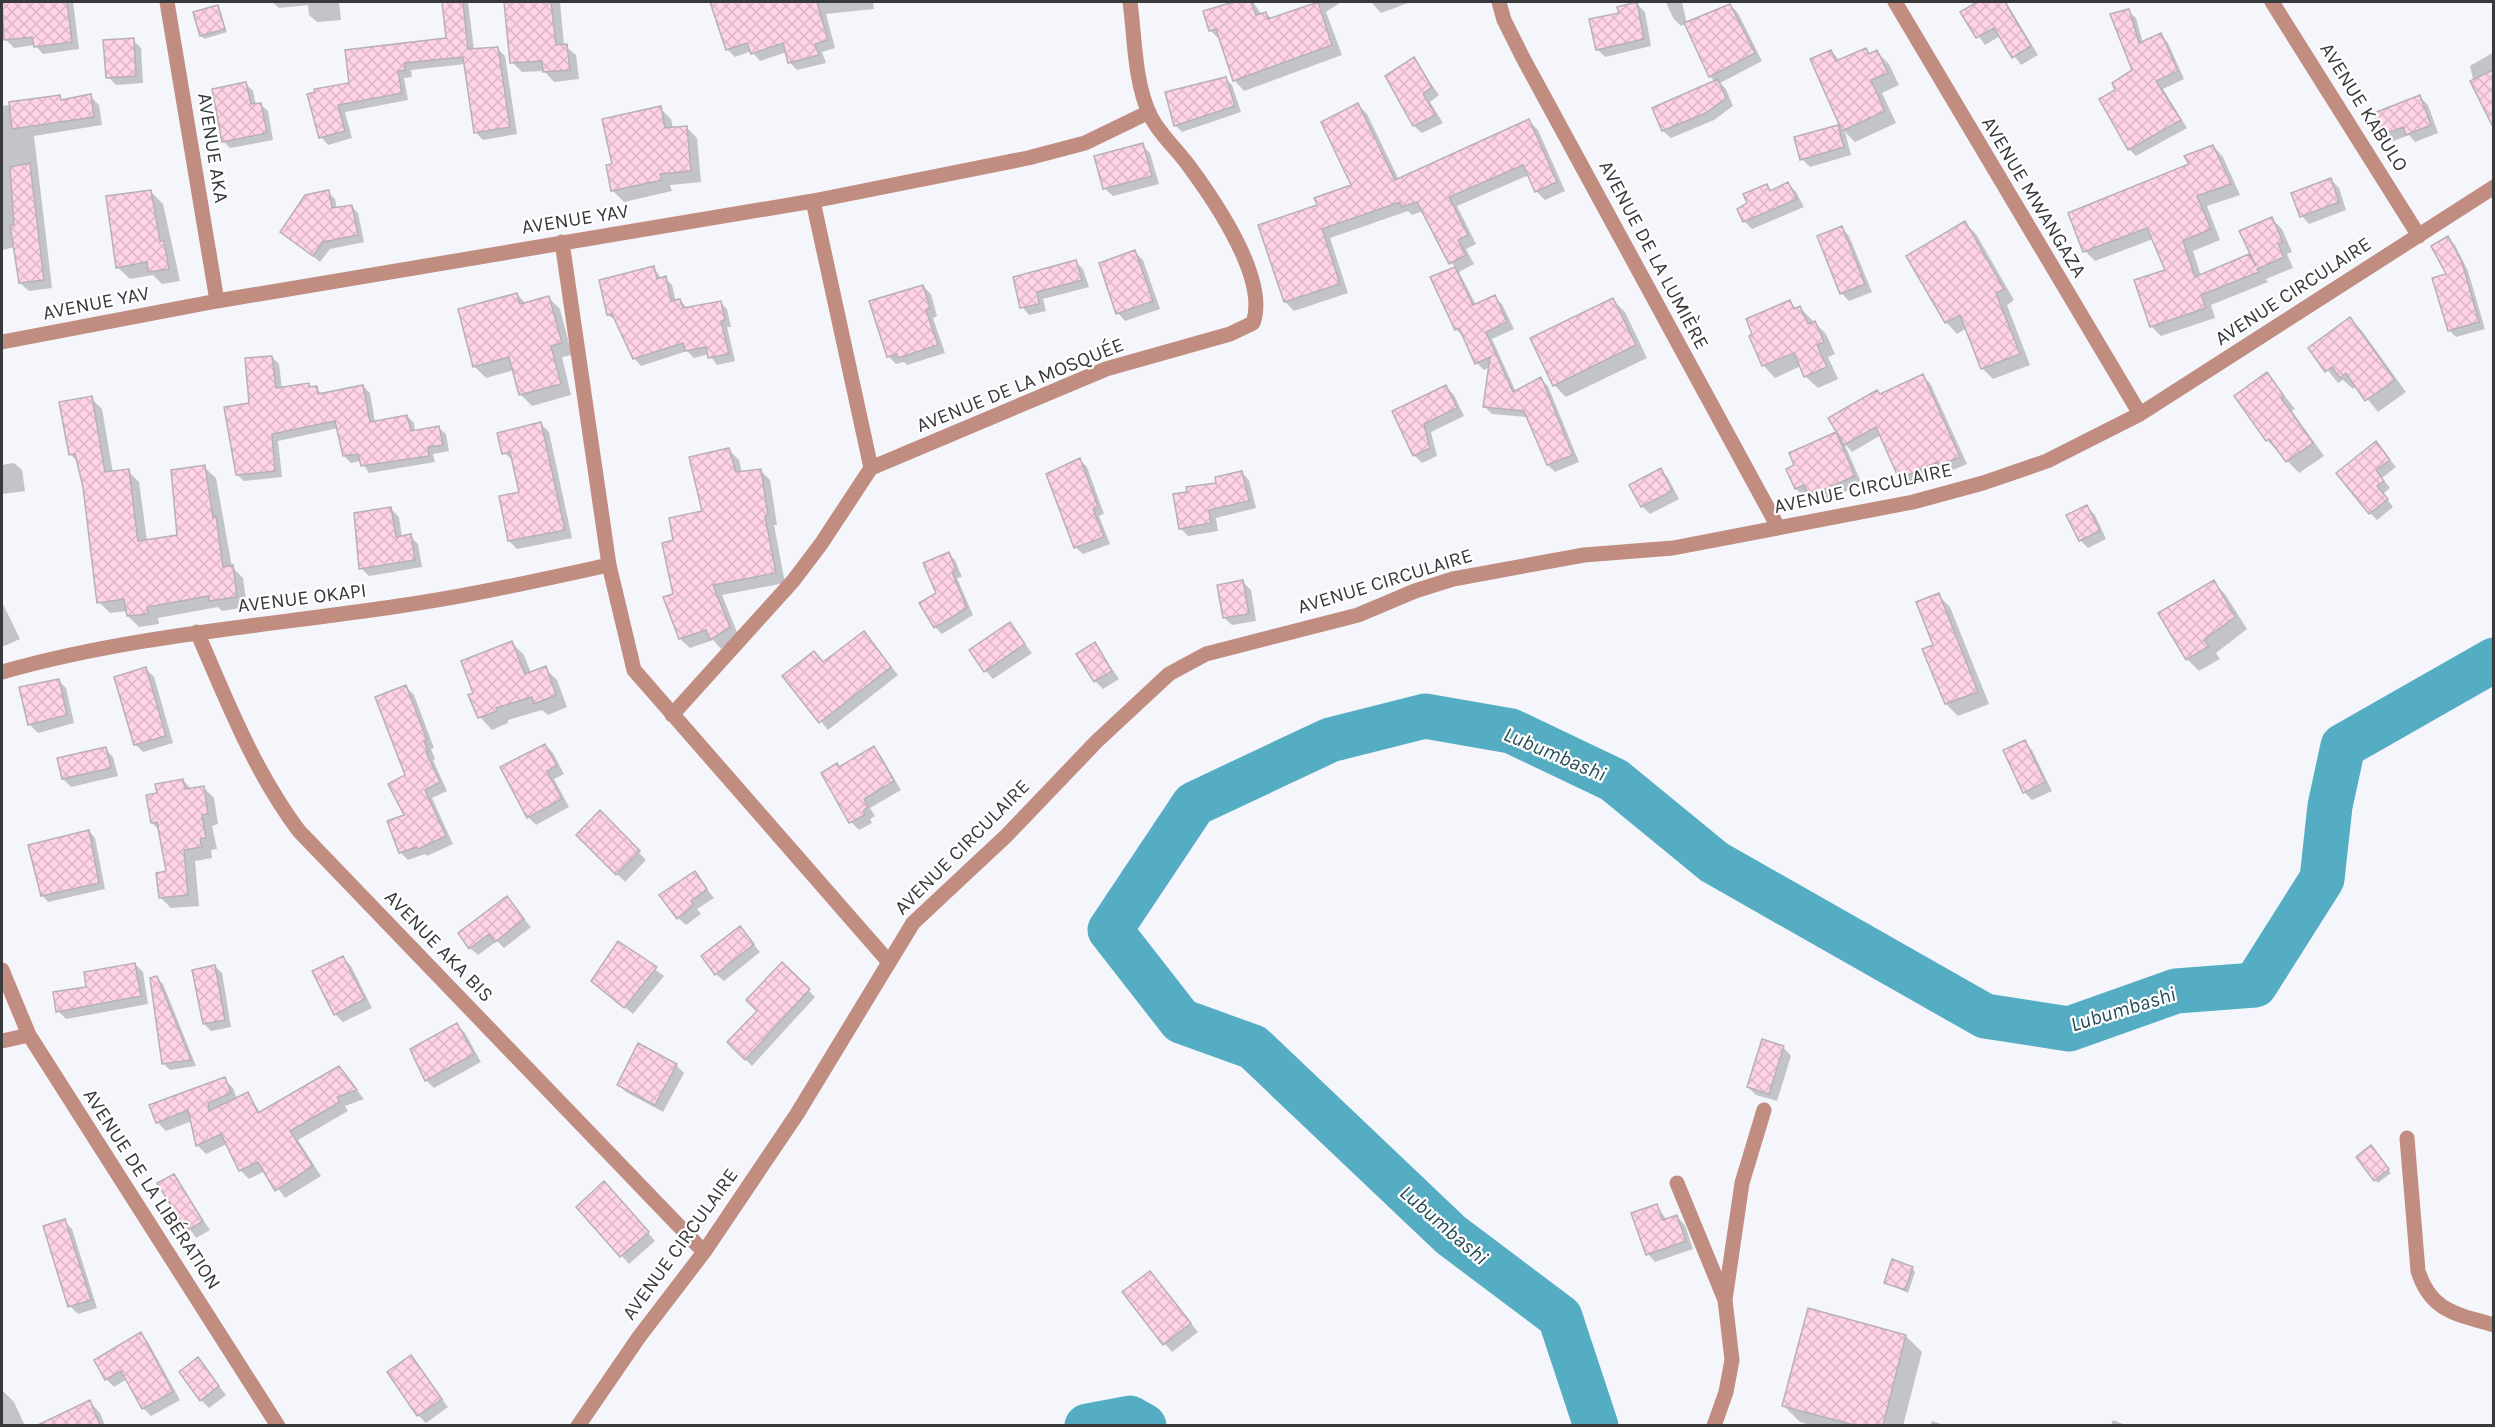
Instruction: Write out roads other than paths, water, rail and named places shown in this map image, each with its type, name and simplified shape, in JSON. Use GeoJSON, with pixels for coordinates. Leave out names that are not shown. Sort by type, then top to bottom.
{"type":"FeatureCollection","features":[{"type":"Feature","properties":{"kind":"street","name":"AVENUE AKA"},"geometry":{"type":"LineString","coordinates":[[167,2],[217,301]]}},
{"type":"Feature","properties":{"kind":"street","name":"AVENUE DE LA MOSQUÉE"},"geometry":{"type":"LineString","coordinates":[[872,468],[1106,369],[1230,334],[1253,323],[1257,301],[1253,283],[1229,228],[1203,186],[1159,130],[1149,112],[1142,91],[1130,2]]}},
{"type":"Feature","properties":{"kind":"street","name":"AVENUE DE LA LUMIÈRE"},"geometry":{"type":"LineString","coordinates":[[1499,2],[1504,20],[1523,58],[1778,526]]}},
{"type":"Feature","properties":{"kind":"street","name":"AVENUE MWANGAZA"},"geometry":{"type":"LineString","coordinates":[[1895,2],[2140,414]]}},
{"type":"Feature","properties":{"kind":"street","name":"AVENUE KABULO"},"geometry":{"type":"LineString","coordinates":[[2272,2],[2419,236]]}},
{"type":"Feature","properties":{"kind":"street","name":"AVENUE YAV"},"geometry":{"type":"LineString","coordinates":[[2,342],[217,301],[813,201],[1028,158],[1085,143],[1149,112]]}},
{"type":"Feature","properties":{"kind":"street","name":"AVENUE CIRCULAIRE"},"geometry":{"type":"LineString","coordinates":[[578,1425],[639,1337],[704,1252],[798,1114],[888,961],[923,911],[1006,836],[1097,741],[1169,674],[1206,654],[1358,615],[1414,591],[1453,579],[1575,556],[1673,548],[1913,501],[1983,483],[2047,461],[2140,414],[2493,187]]}},
{"type":"Feature","properties":{"kind":"street"},"geometry":{"type":"LineString","coordinates":[[672,714],[793,581],[872,468],[813,201]]}},
{"type":"Feature","properties":{"kind":"street"},"geometry":{"type":"LineString","coordinates":[[562,242],[609,565],[630,663],[637,675],[888,961]]}},
{"type":"Feature","properties":{"kind":"street","name":"AVENUE OKAPI"},"geometry":{"type":"LineString","coordinates":[[2,672],[88,651],[196,633],[399,606],[609,565]]}},
{"type":"Feature","properties":{"kind":"street","name":"AVENUE AKA BIS"},"geometry":{"type":"LineString","coordinates":[[196,633],[251,757],[279,804],[299,831],[704,1252]]}},
{"type":"Feature","properties":{"kind":"street","name":"AVENUE DE LA LIBÉRATION"},"geometry":{"type":"LineString","coordinates":[[2,970],[29,1035],[278,1425]]}},
{"type":"Feature","properties":{"kind":"street"},"geometry":{"type":"LineString","coordinates":[[2,1041],[29,1035]]}},
{"type":"Feature","properties":{"kind":"street"},"geometry":{"type":"LineString","coordinates":[[1714,1425],[1728,1384],[1732,1360],[1725,1300],[1742,1183],[1764,1110]]}},
{"type":"Feature","properties":{"kind":"street"},"geometry":{"type":"LineString","coordinates":[[2407,1138],[2418,1271],[2424,1290],[2436,1303],[2452,1312],[2493,1325]]}},
{"type":"Feature","properties":{"kind":"street"},"geometry":{"type":"LineString","coordinates":[[1677,1183],[1725,1300]]}},
{"type":"Feature","properties":{"kind":"waterway","name":"Lubumbashi"},"geometry":{"type":"LineString","coordinates":[[1596,1426],[1560,1317],[1451,1235],[1253,1047],[1181,1021],[1110,930],[1194,804],[1330,740],[1425,716],[1511,731],[1614,780],[1714,862],[1985,1016],[2069,1029],[2176,991],[2255,985],[2322,879],[2330,806],[2343,746],[2494,660]]}},
{"type":"Feature","properties":{"kind":"waterway","name":"Lubumbashi"},"geometry":{"type":"LineString","coordinates":[[1087,1426],[1130,1418],[1144,1426]]}}]}
